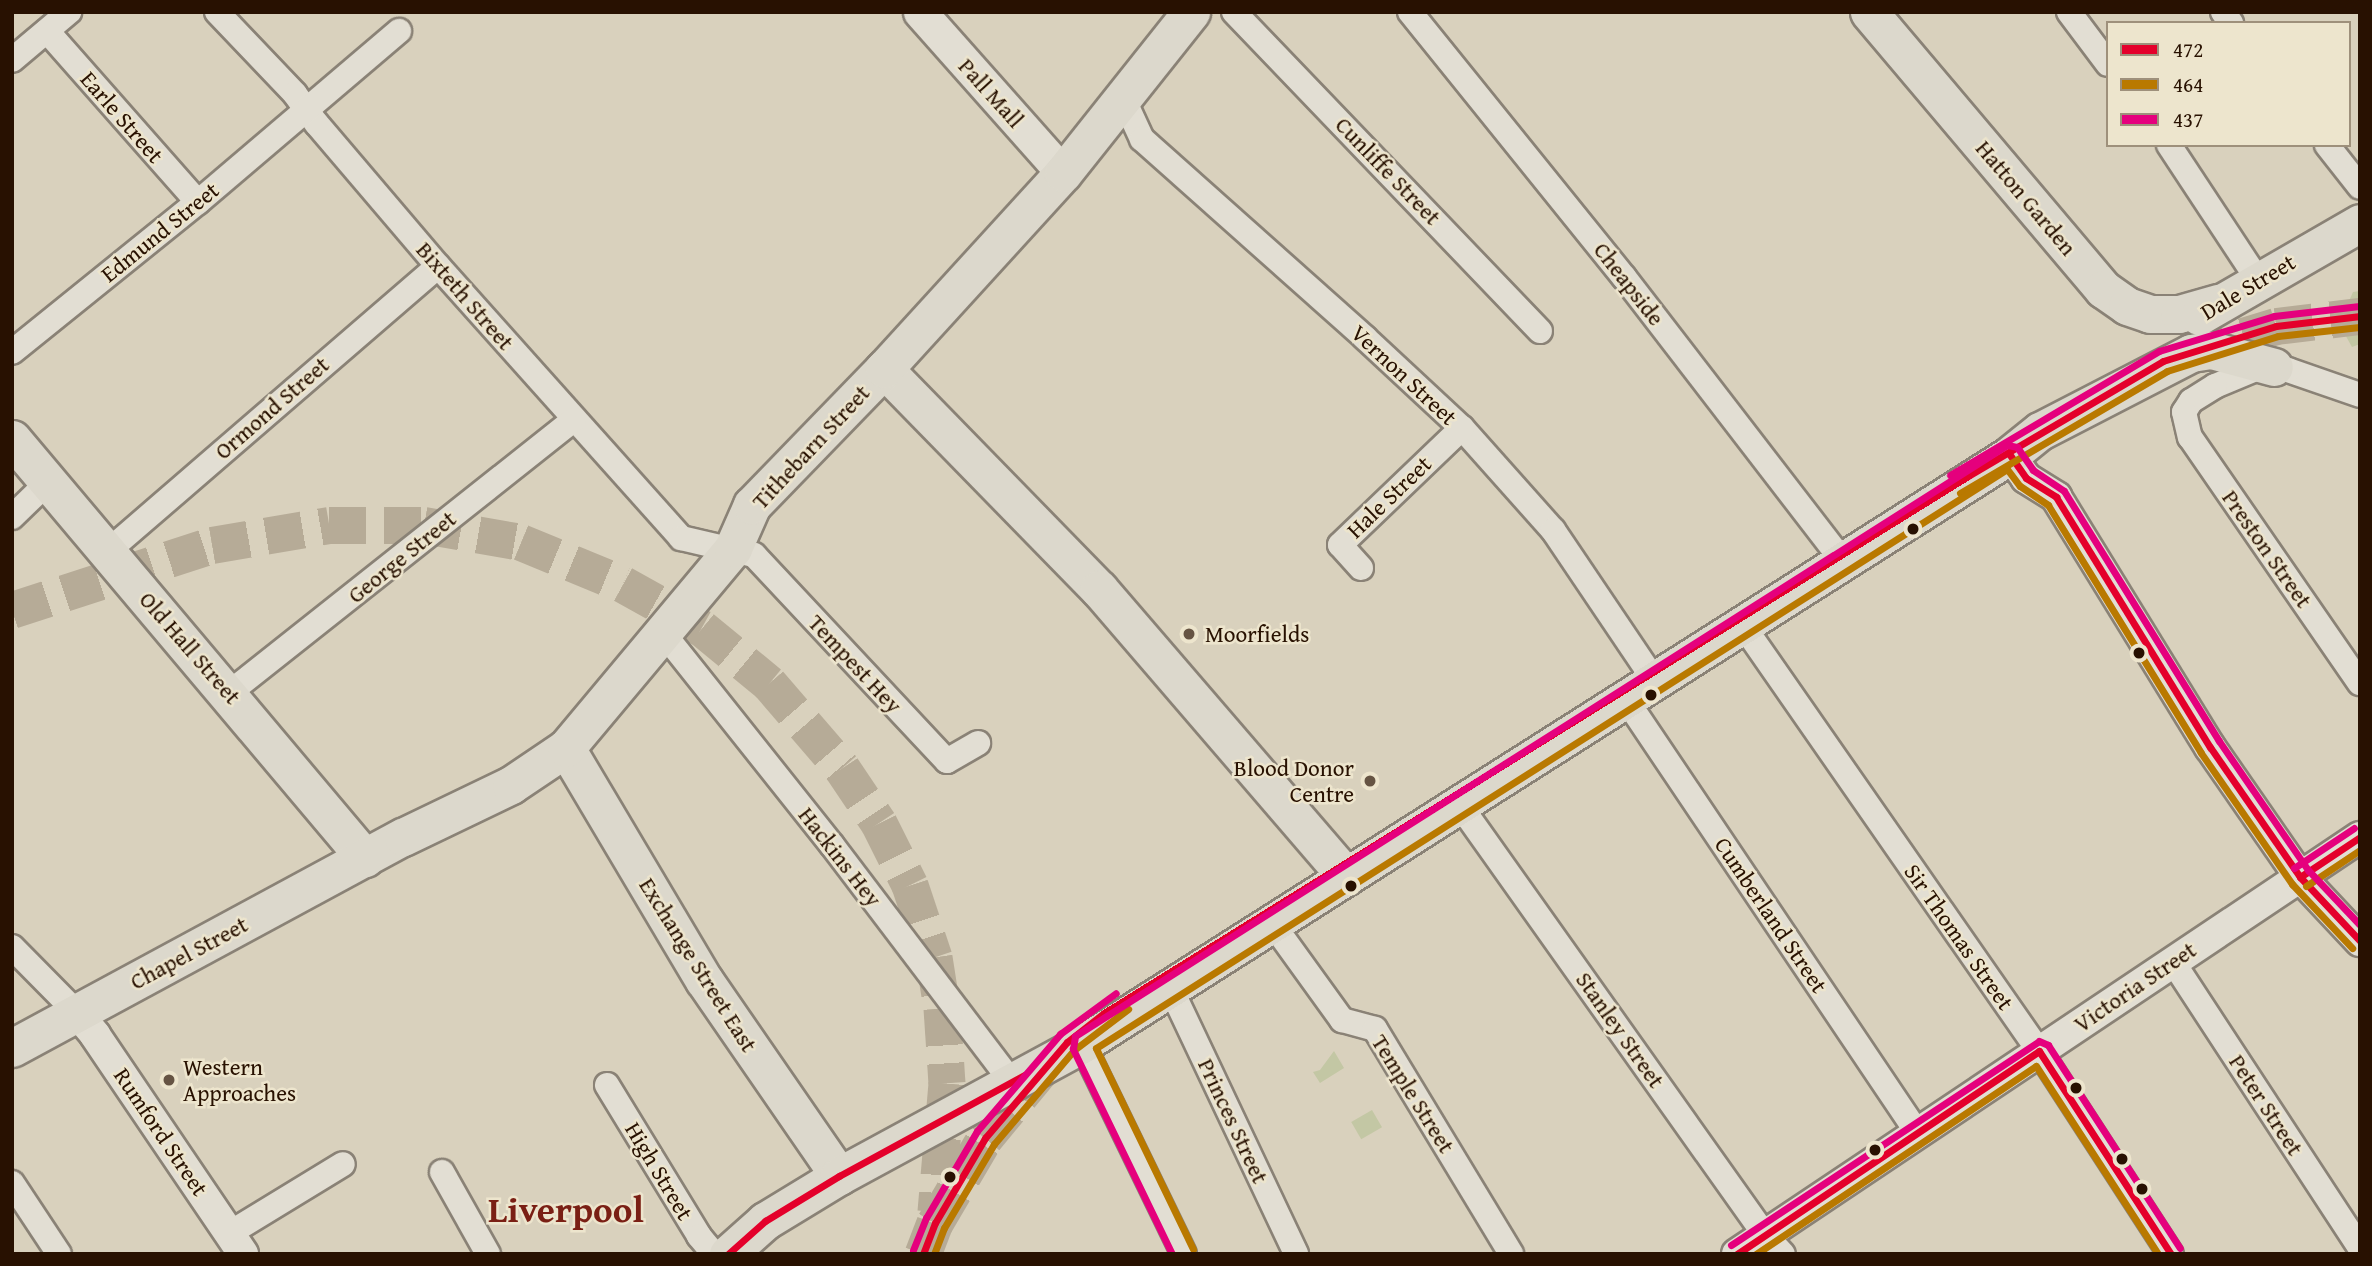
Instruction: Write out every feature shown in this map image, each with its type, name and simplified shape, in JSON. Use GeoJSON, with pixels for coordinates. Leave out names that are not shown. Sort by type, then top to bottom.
{"type":"FeatureCollection","features":[{"type":"Feature","properties":{"kind":"main road","name":"Pall Mall"},"geometry":{"type":"LineString","coordinates":[[919,12],[1063,173]]}},
{"type":"Feature","properties":{"kind":"main road","name":"Tithebarn Street"},"geometry":{"type":"LineString","coordinates":[[365,858],[511,785],[566,748],[664,634],[733,548],[752,505],[884,369],[1063,173],[1124,100],[1191,12]]}},
{"type":"Feature","properties":{"kind":"main road","name":"Hatton Garden"},"geometry":{"type":"LineString","coordinates":[[1869,12],[2104,289],[2127,306],[2150,314],[2179,314],[2218,303]]}},
{"type":"Feature","properties":{"kind":"main road","name":"Dale Street"},"geometry":{"type":"LineString","coordinates":[[2039,430],[2072,398],[2218,303],[2360,223]]}},
{"type":"Feature","properties":{"kind":"main road"},"geometry":{"type":"LineString","coordinates":[[728,1254],[765,1221],[839,1176],[1082,1044],[2010,455],[2039,430],[2191,352],[2211,350],[2274,367]]}},
{"type":"Feature","properties":{"kind":"main road"},"geometry":{"type":"LineString","coordinates":[[884,369],[1099,589],[1346,876]]}},
{"type":"Feature","properties":{"kind":"main road","name":"Old Hall Street"},"geometry":{"type":"LineString","coordinates":[[12,439],[229,693],[365,858]]}},
{"type":"Feature","properties":{"kind":"main road","name":"Exchange Street East"},"geometry":{"type":"LineString","coordinates":[[566,748],[704,980],[839,1176]]}},
{"type":"Feature","properties":{"kind":"main road","name":"Chapel Street"},"geometry":{"type":"LineString","coordinates":[[12,1048],[365,858]]}},
{"type":"Feature","properties":{"kind":"street"},"geometry":{"type":"LineString","coordinates":[[12,60],[69,12]]}},
{"type":"Feature","properties":{"kind":"street","name":"Bixteth Street"},"geometry":{"type":"LineString","coordinates":[[217,12],[295,94],[438,265],[681,538],[733,548]]}},
{"type":"Feature","properties":{"kind":"street","name":"Cunliffe Street"},"geometry":{"type":"LineString","coordinates":[[1234,12],[1540,331]]}},
{"type":"Feature","properties":{"kind":"street","name":"Cheapside"},"geometry":{"type":"LineString","coordinates":[[1410,12],[1624,277],[1843,561]]}},
{"type":"Feature","properties":{"kind":"street"},"geometry":{"type":"LineString","coordinates":[[2069,12],[2106,61]]}},
{"type":"Feature","properties":{"kind":"street","name":"Earle Street"},"geometry":{"type":"LineString","coordinates":[[47,31],[198,202]]}},
{"type":"Feature","properties":{"kind":"street","name":"Edmund Street"},"geometry":{"type":"LineString","coordinates":[[12,352],[198,202],[399,31]]}},
{"type":"Feature","properties":{"kind":"street","name":"Vernon Street"},"geometry":{"type":"LineString","coordinates":[[1124,100],[1142,139],[1462,428],[1553,530],[1640,689]]}},
{"type":"Feature","properties":{"kind":"street"},"geometry":{"type":"LineString","coordinates":[[2170,147],[2258,280]]}},
{"type":"Feature","properties":{"kind":"street"},"geometry":{"type":"LineString","coordinates":[[2329,147],[2360,187]]}},
{"type":"Feature","properties":{"kind":"street","name":"Ormond Street"},"geometry":{"type":"LineString","coordinates":[[107,552],[438,265]]}},
{"type":"Feature","properties":{"kind":"street","name":"Preston Street"},"geometry":{"type":"LineString","coordinates":[[2274,367],[2263,366],[2240,373],[2191,401],[2184,412],[2190,437],[2360,683]]}},
{"type":"Feature","properties":{"kind":"street"},"geometry":{"type":"LineString","coordinates":[[2274,367],[2360,395]]}},
{"type":"Feature","properties":{"kind":"street","name":"George Street"},"geometry":{"type":"LineString","coordinates":[[229,693],[574,420]]}},
{"type":"Feature","properties":{"kind":"street","name":"Hale Street"},"geometry":{"type":"LineString","coordinates":[[1361,568],[1340,545],[1462,428]]}},
{"type":"Feature","properties":{"kind":"street"},"geometry":{"type":"LineString","coordinates":[[2010,455],[2026,478],[2056,497],[2210,747],[2300,877],[2360,941]]}},
{"type":"Feature","properties":{"kind":"street"},"geometry":{"type":"LineString","coordinates":[[12,517],[48,482]]}},
{"type":"Feature","properties":{"kind":"street","name":"Tempest Hey"},"geometry":{"type":"LineString","coordinates":[[733,548],[754,555],[947,761],[978,743]]}},
{"type":"Feature","properties":{"kind":"street","name":"Sir Thomas Street"},"geometry":{"type":"LineString","coordinates":[[1742,624],[2039,1051],[2171,1254]]}},
{"type":"Feature","properties":{"kind":"street","name":"Hackins Hey"},"geometry":{"type":"LineString","coordinates":[[664,634],[832,845],[1012,1082]]}},
{"type":"Feature","properties":{"kind":"street","name":"Cumberland Street"},"geometry":{"type":"LineString","coordinates":[[1640,689],[1917,1132]]}},
{"type":"Feature","properties":{"kind":"street","name":"Stanley Street"},"geometry":{"type":"LineString","coordinates":[[1459,804],[1774,1244]]}},
{"type":"Feature","properties":{"kind":"street","name":"Victoria Street"},"geometry":{"type":"LineString","coordinates":[[1737,1254],[1774,1244],[1917,1132],[2360,837]]}},
{"type":"Feature","properties":{"kind":"street","name":"Temple Street"},"geometry":{"type":"LineString","coordinates":[[1272,923],[1342,1020],[1375,1029],[1511,1254]]}},
{"type":"Feature","properties":{"kind":"street"},"geometry":{"type":"LineString","coordinates":[[12,947],[76,1012]]}},
{"type":"Feature","properties":{"kind":"street","name":"Peter Street"},"geometry":{"type":"LineString","coordinates":[[2173,962],[2360,1248]]}},
{"type":"Feature","properties":{"kind":"street","name":"Princes Street"},"geometry":{"type":"LineString","coordinates":[[1170,987],[1296,1254]]}},
{"type":"Feature","properties":{"kind":"street","name":"Rumford Street"},"geometry":{"type":"LineString","coordinates":[[76,1012],[95,1035],[236,1243]]}},
{"type":"Feature","properties":{"kind":"street"},"geometry":{"type":"LineString","coordinates":[[1082,1044],[1184,1254]]}},
{"type":"Feature","properties":{"kind":"street","name":"High Street"},"geometry":{"type":"LineString","coordinates":[[607,1086],[699,1236],[714,1254]]}},
{"type":"Feature","properties":{"kind":"street"},"geometry":{"type":"LineString","coordinates":[[236,1243],[343,1164]]}},
{"type":"Feature","properties":{"kind":"street"},"geometry":{"type":"LineString","coordinates":[[442,1172],[488,1254]]}},
{"type":"Feature","properties":{"kind":"street"},"geometry":{"type":"LineString","coordinates":[[12,1183],[59,1254]]}},
{"type":"Feature","properties":{"kind":"green space"},"geometry":{"type":"Polygon","coordinates":[[[2360,291],[2360,344],[2352,347],[2339,324],[2353,292],[2360,291]]]}},
{"type":"Feature","properties":{"kind":"green space"},"geometry":{"type":"Polygon","coordinates":[[[1334,1051],[1344,1068],[1320,1083],[1313,1072],[1320,1070],[1334,1051]]]}},
{"type":"Feature","properties":{"kind":"green space"},"geometry":{"type":"Polygon","coordinates":[[[1372,1110],[1382,1127],[1361,1139],[1351,1122],[1372,1110]]]}},
{"type":"Feature","properties":{"kind":"tunnel"},"geometry":{"type":"LineString","coordinates":[[2191,352],[2276,326],[2360,316]]}},
{"type":"Feature","properties":{"kind":"tunnel"},"geometry":{"type":"LineString","coordinates":[[12,610],[212,545],[329,525],[424,525],[521,542],[623,584],[702,628],[769,683],[842,768],[879,823],[910,885],[934,957],[942,1008],[947,1083],[936,1212]]}},
{"type":"Feature","properties":{"kind":"tunnel"},"geometry":{"type":"LineString","coordinates":[[923,1254],[935,1223],[985,1138],[1046,1064]]}},
{"type":"Feature","properties":{"kind":"transit line","name":"437"},"geometry":{"type":"LineString","coordinates":[[1950,475],[2159,351],[2274,316],[2359,306]]}},
{"type":"Feature","properties":{"kind":"transit line","name":"472"},"geometry":{"type":"LineString","coordinates":[[923,1254],[935,1223],[985,1138],[1067,1042],[1104,1013],[1968,476],[2163,361],[2276,326],[2360,316]]}},
{"type":"Feature","properties":{"kind":"transit line","name":"464"},"geometry":{"type":"LineString","coordinates":[[1960,493],[2167,371],[2278,336],[2360,327]]}},
{"type":"Feature","properties":{"kind":"transit line","name":"437"},"geometry":{"type":"LineString","coordinates":[[1172,1254],[1073,1049],[1075,1036],[2007,445],[2017,447],[2033,470],[2064,491],[2219,741],[2308,870],[2360,925]]}},
{"type":"Feature","properties":{"kind":"transit line","name":"472"},"geometry":{"type":"LineString","coordinates":[[2010,455],[2026,478],[2056,497],[2210,747],[2300,877],[2360,941]]}},
{"type":"Feature","properties":{"kind":"transit line","name":"464"},"geometry":{"type":"LineString","coordinates":[[1193,1249],[1096,1048],[2007,469],[2020,486],[2048,505],[2201,753],[2292,884],[2352,948]]}},
{"type":"Feature","properties":{"kind":"transit line","name":"437"},"geometry":{"type":"LineString","coordinates":[[2294,868],[2354,828]]}},
{"type":"Feature","properties":{"kind":"transit line","name":"472"},"geometry":{"type":"LineString","coordinates":[[2300,877],[2360,837]]}},
{"type":"Feature","properties":{"kind":"transit line","name":"464"},"geometry":{"type":"LineString","coordinates":[[2306,886],[2360,850]]}},
{"type":"Feature","properties":{"kind":"transit line","name":"437"},"geometry":{"type":"LineString","coordinates":[[913,1250],[926,1218],[977,1131],[1060,1034],[1116,993]]}},
{"type":"Feature","properties":{"kind":"transit line","name":"464"},"geometry":{"type":"LineString","coordinates":[[934,1254],[944,1228],[994,1144],[1074,1050],[1128,1009]]}},
{"type":"Feature","properties":{"kind":"transit line","name":"437"},"geometry":{"type":"LineString","coordinates":[[1731,1245],[2039,1041],[2048,1045],[2180,1248]]}},
{"type":"Feature","properties":{"kind":"transit line","name":"472"},"geometry":{"type":"LineString","coordinates":[[2039,1051],[2171,1254]]}},
{"type":"Feature","properties":{"kind":"transit line","name":"472"},"geometry":{"type":"LineString","coordinates":[[1737,1254],[2039,1051]]}},
{"type":"Feature","properties":{"kind":"transit line","name":"464"},"geometry":{"type":"LineString","coordinates":[[1756,1254],[2036,1066],[2158,1254]]}},
{"type":"Feature","properties":{"kind":"transit line","name":"472"},"geometry":{"type":"LineString","coordinates":[[728,1254],[765,1221],[839,1176],[1024,1075]]}},
{"type":"Feature","properties":{"kind":"place","name":"Moorfields"},"geometry":{"type":"Point","coordinates":[1189,634]}},
{"type":"Feature","properties":{"kind":"place","name":"Blood Donor Centre"},"geometry":{"type":"Point","coordinates":[1370,781]}},
{"type":"Feature","properties":{"kind":"place","name":"Western Approaches"},"geometry":{"type":"Point","coordinates":[169,1080]}},
{"type":"Feature","properties":{"kind":"district","name":"Liverpool"},"geometry":{"type":"Point","coordinates":[566,1209]}}]}
